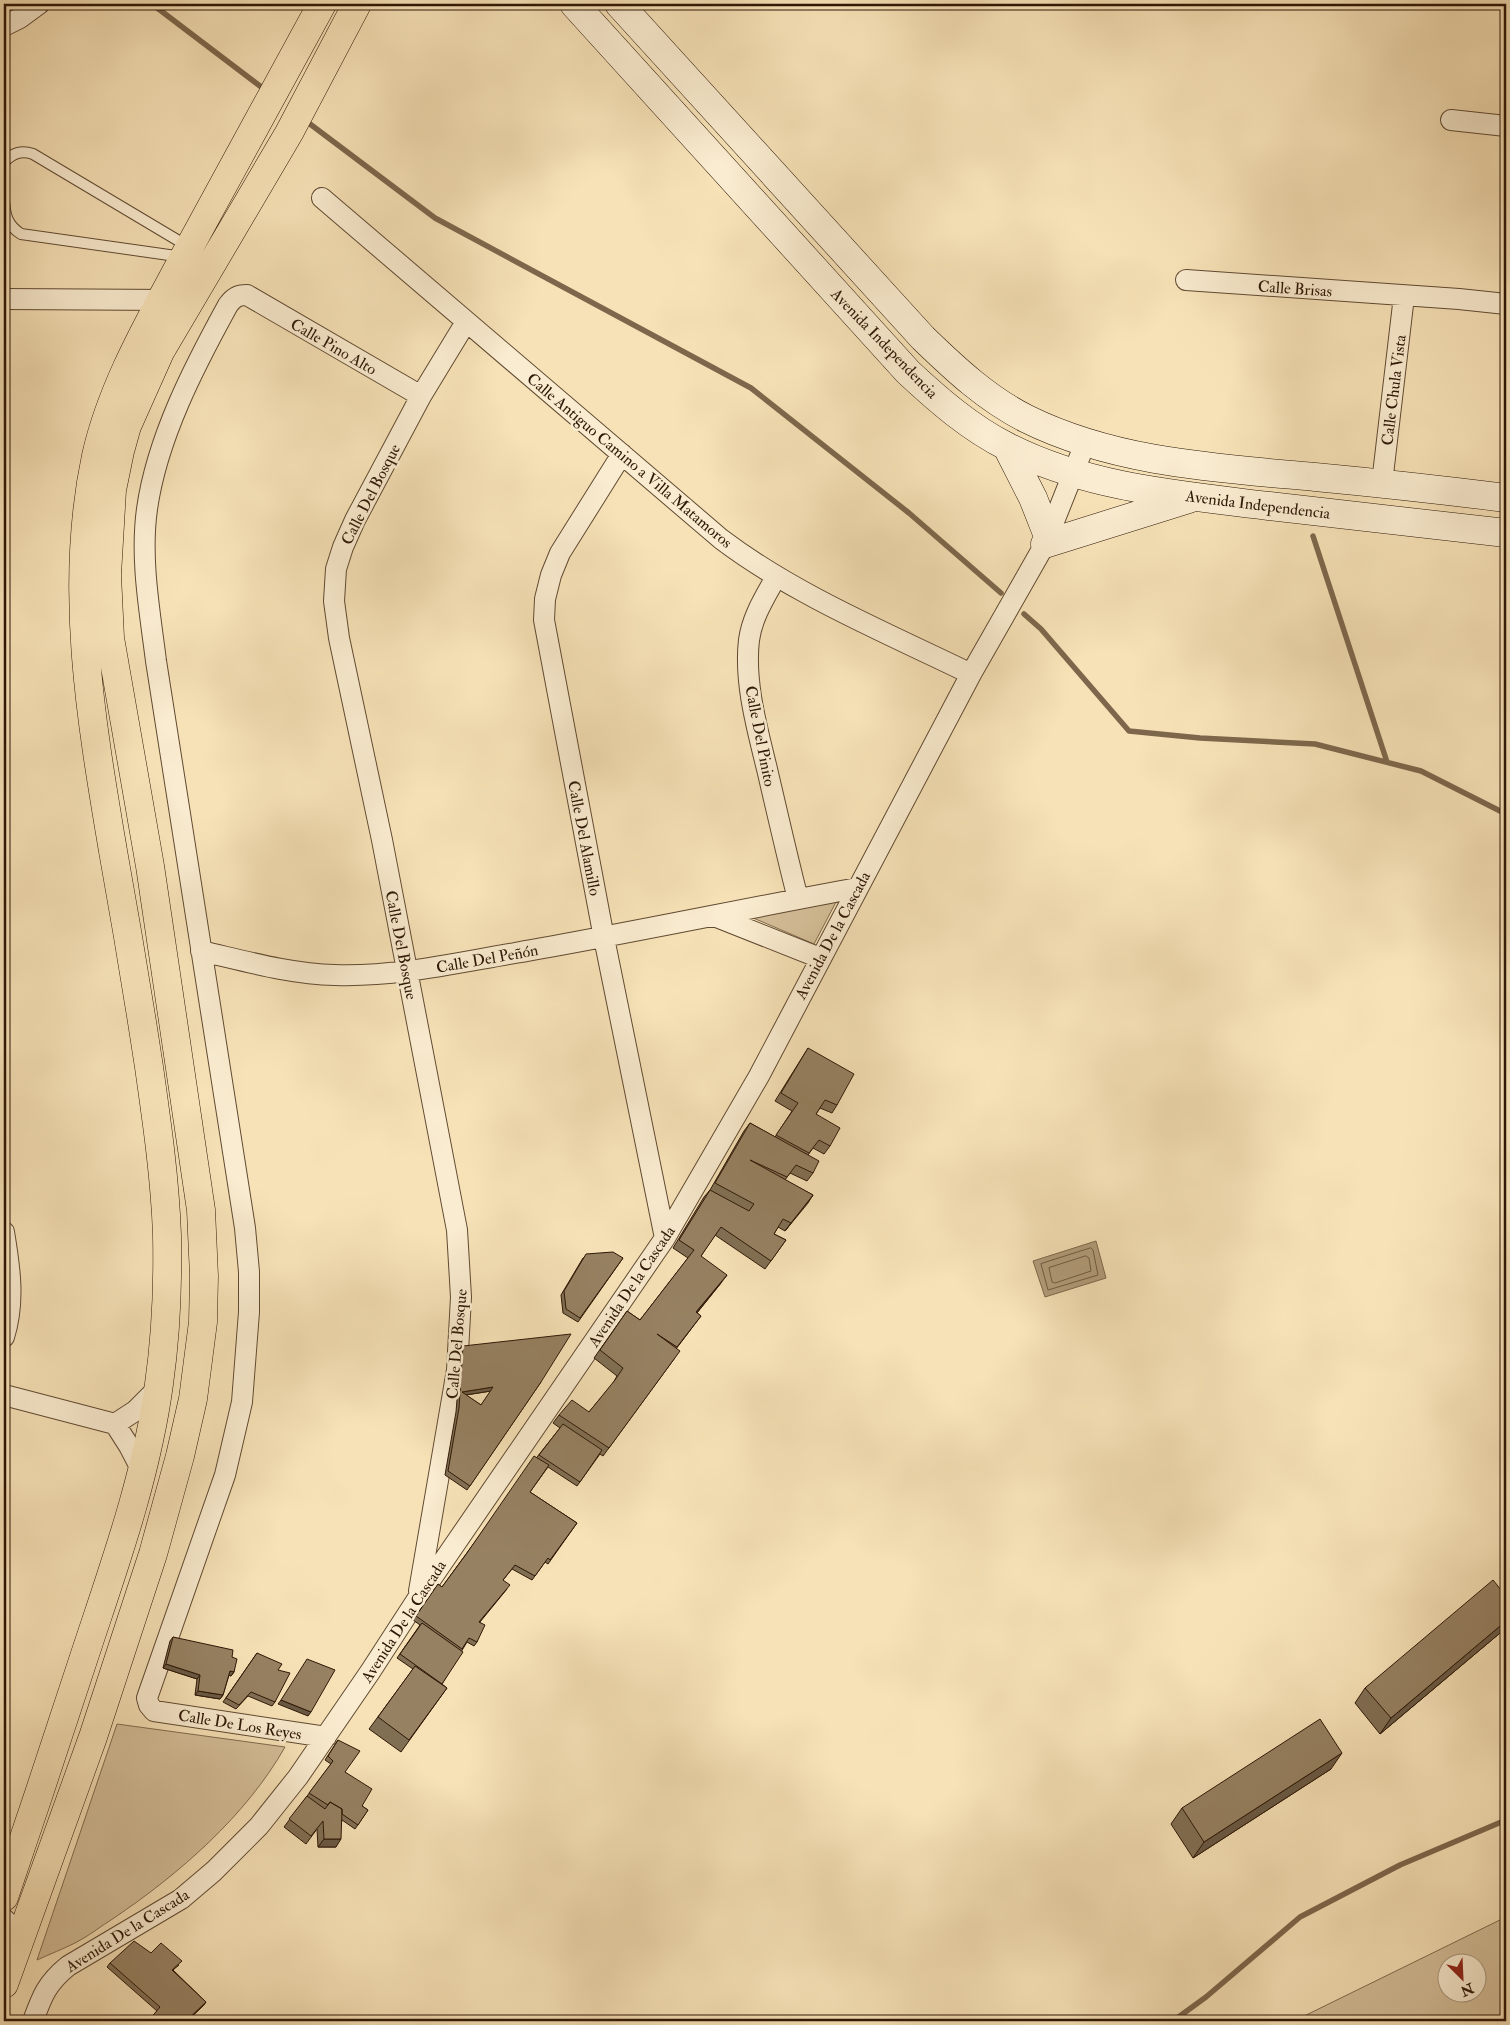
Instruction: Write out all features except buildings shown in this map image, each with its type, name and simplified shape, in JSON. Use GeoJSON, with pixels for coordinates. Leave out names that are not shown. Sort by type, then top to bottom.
{"type":"FeatureCollection","features":[{"type":"Feature","properties":{"kind":"main road"},"geometry":{"type":"LineString","coordinates":[[4,1897],[119,1551],[142,1471],[159,1388],[166,1300],[167,1239],[157,1124],[132,957],[94,738],[84,640],[83,588],[89,499],[103,428],[117,390],[160,300],[322,4]]}},
{"type":"Feature","properties":{"kind":"main road"},"geometry":{"type":"LineString","coordinates":[[4,1984],[13,1928],[93,1737],[153,1554],[191,1408],[203,1322],[204,1276],[200,1210],[150,866],[110,638],[107,575],[112,490],[127,426],[160,352],[290,133],[357,4]]}},
{"type":"Feature","properties":{"kind":"main road","name":"Avenida Independencia"},"geometry":{"type":"LineString","coordinates":[[574,4],[908,372],[959,416],[1007,446],[1041,462],[1074,473],[1140,488],[1196,497],[1506,533]]}},
{"type":"Feature","properties":{"kind":"main road","name":"Avenida Independencia"},"geometry":{"type":"LineString","coordinates":[[619,4],[905,318],[950,365],[976,387],[1002,405],[1052,430],[1136,455],[1179,463],[1382,483],[1506,498]]}},
{"type":"Feature","properties":{"kind":"main road"},"geometry":{"type":"LineString","coordinates":[[1007,446],[1033,498],[1047,540],[1196,497]]}},
{"type":"Feature","properties":{"kind":"street"},"geometry":{"type":"LineString","coordinates":[[4,26],[20,18],[39,4]]}},
{"type":"Feature","properties":{"kind":"street"},"geometry":{"type":"LineString","coordinates":[[1451,120],[1506,126]]}},
{"type":"Feature","properties":{"kind":"street","name":"Calle Antiguo Camino a Villa Matamoros"},"geometry":{"type":"LineString","coordinates":[[322,198],[721,539],[776,577],[970,674]]}},
{"type":"Feature","properties":{"kind":"street","name":"Calle Brisas"},"geometry":{"type":"LineString","coordinates":[[1186,280],[1506,304]]}},
{"type":"Feature","properties":{"kind":"street","name":"Calle Pino Alto"},"geometry":{"type":"LineString","coordinates":[[201,951],[149,606],[144,549],[147,509],[154,474],[167,436],[198,360],[228,305],[240,295],[247,295],[421,396]]}},
{"type":"Feature","properties":{"kind":"street","name":"Calle Chula Vista"},"geometry":{"type":"LineString","coordinates":[[1382,483],[1404,296]]}},
{"type":"Feature","properties":{"kind":"street"},"geometry":{"type":"LineString","coordinates":[[4,299],[191,299]]}},
{"type":"Feature","properties":{"kind":"street","name":"Calle Del Bosque"},"geometry":{"type":"LineString","coordinates":[[418,1598],[457,1370],[461,1326],[461,1289],[457,1230],[382,840],[339,638],[334,601],[336,569],[355,520],[421,396],[466,322]]}},
{"type":"Feature","properties":{"kind":"street","name":"Avenida De la Cascada"},"geometry":{"type":"LineString","coordinates":[[33,2021],[46,1988],[54,1977],[68,1966],[181,1899],[214,1871],[259,1826],[298,1777],[418,1598],[665,1238],[755,1084],[970,674],[1047,540],[1086,441]]}},
{"type":"Feature","properties":{"kind":"street","name":"Calle Del Alamillo"},"geometry":{"type":"LineString","coordinates":[[622,454],[560,554],[551,575],[545,599],[544,620],[604,938],[665,1238]]}},
{"type":"Feature","properties":{"kind":"street","name":"Calle Del Pinito"},"geometry":{"type":"LineString","coordinates":[[776,577],[755,616],[749,640],[749,667],[752,700],[760,740],[798,899]]}},
{"type":"Feature","properties":{"kind":"street","name":"Calle Del Peñón"},"geometry":{"type":"LineString","coordinates":[[201,951],[308,974],[356,975],[408,971],[604,938],[857,888]]}},
{"type":"Feature","properties":{"kind":"street"},"geometry":{"type":"LineString","coordinates":[[714,916],[820,958]]}},
{"type":"Feature","properties":{"kind":"street","name":"Calle De Los Reyes"},"geometry":{"type":"LineString","coordinates":[[201,951],[245,1228],[249,1272],[247,1352],[242,1402],[225,1475],[147,1698],[149,1705],[154,1711],[326,1736]]}},
{"type":"Feature","properties":{"kind":"street"},"geometry":{"type":"LineString","coordinates":[[4,1232],[11,1273],[11,1301],[4,1337]]}},
{"type":"Feature","properties":{"kind":"street"},"geometry":{"type":"LineString","coordinates":[[115,1424],[135,1411],[159,1388]]}},
{"type":"Feature","properties":{"kind":"street"},"geometry":{"type":"LineString","coordinates":[[4,1395],[115,1424],[142,1471]]}},
{"type":"Feature","properties":{"kind":"lane"},"geometry":{"type":"LineString","coordinates":[[4,162],[16,153],[24,151],[33,154],[187,252]]}},
{"type":"Feature","properties":{"kind":"lane"},"geometry":{"type":"LineString","coordinates":[[4,200],[8,222],[12,228],[21,234],[153,252],[187,252]]}},
{"type":"Feature","properties":{"kind":"shaded area"},"geometry":{"type":"Polygon","coordinates":[[[836,902],[814,944],[751,917],[836,902]]]}},
{"type":"Feature","properties":{"kind":"shaded area"},"geometry":{"type":"Polygon","coordinates":[[[117,1724],[285,1747],[251,1797],[231,1820],[186,1863],[138,1901],[90,1934],[37,1960],[117,1724]]]}},
{"type":"Feature","properties":{"kind":"shaded area"},"geometry":{"type":"Polygon","coordinates":[[[1506,1917],[1506,2021],[1294,2021],[1506,1917]]]}},
{"type":"Feature","properties":{"kind":"water"},"geometry":{"type":"Polygon","coordinates":[[[1096,1241],[1106,1278],[1045,1297],[1033,1261],[1096,1241]]]}},
{"type":"Feature","properties":{"kind":"waterway"},"geometry":{"type":"LineString","coordinates":[[152,4],[260,86]]}},
{"type":"Feature","properties":{"kind":"waterway"},"geometry":{"type":"LineString","coordinates":[[310,124],[435,218],[751,388],[909,513],[1001,593]]}},
{"type":"Feature","properties":{"kind":"waterway"},"geometry":{"type":"LineString","coordinates":[[1313,536],[1387,762]]}},
{"type":"Feature","properties":{"kind":"waterway"},"geometry":{"type":"LineString","coordinates":[[1024,614],[1041,629],[1129,731],[1200,738],[1315,744],[1421,771],[1506,814]]}},
{"type":"Feature","properties":{"kind":"waterway"},"geometry":{"type":"LineString","coordinates":[[1173,2021],[1206,1997],[1300,1917],[1400,1865],[1506,1820]]}}]}
